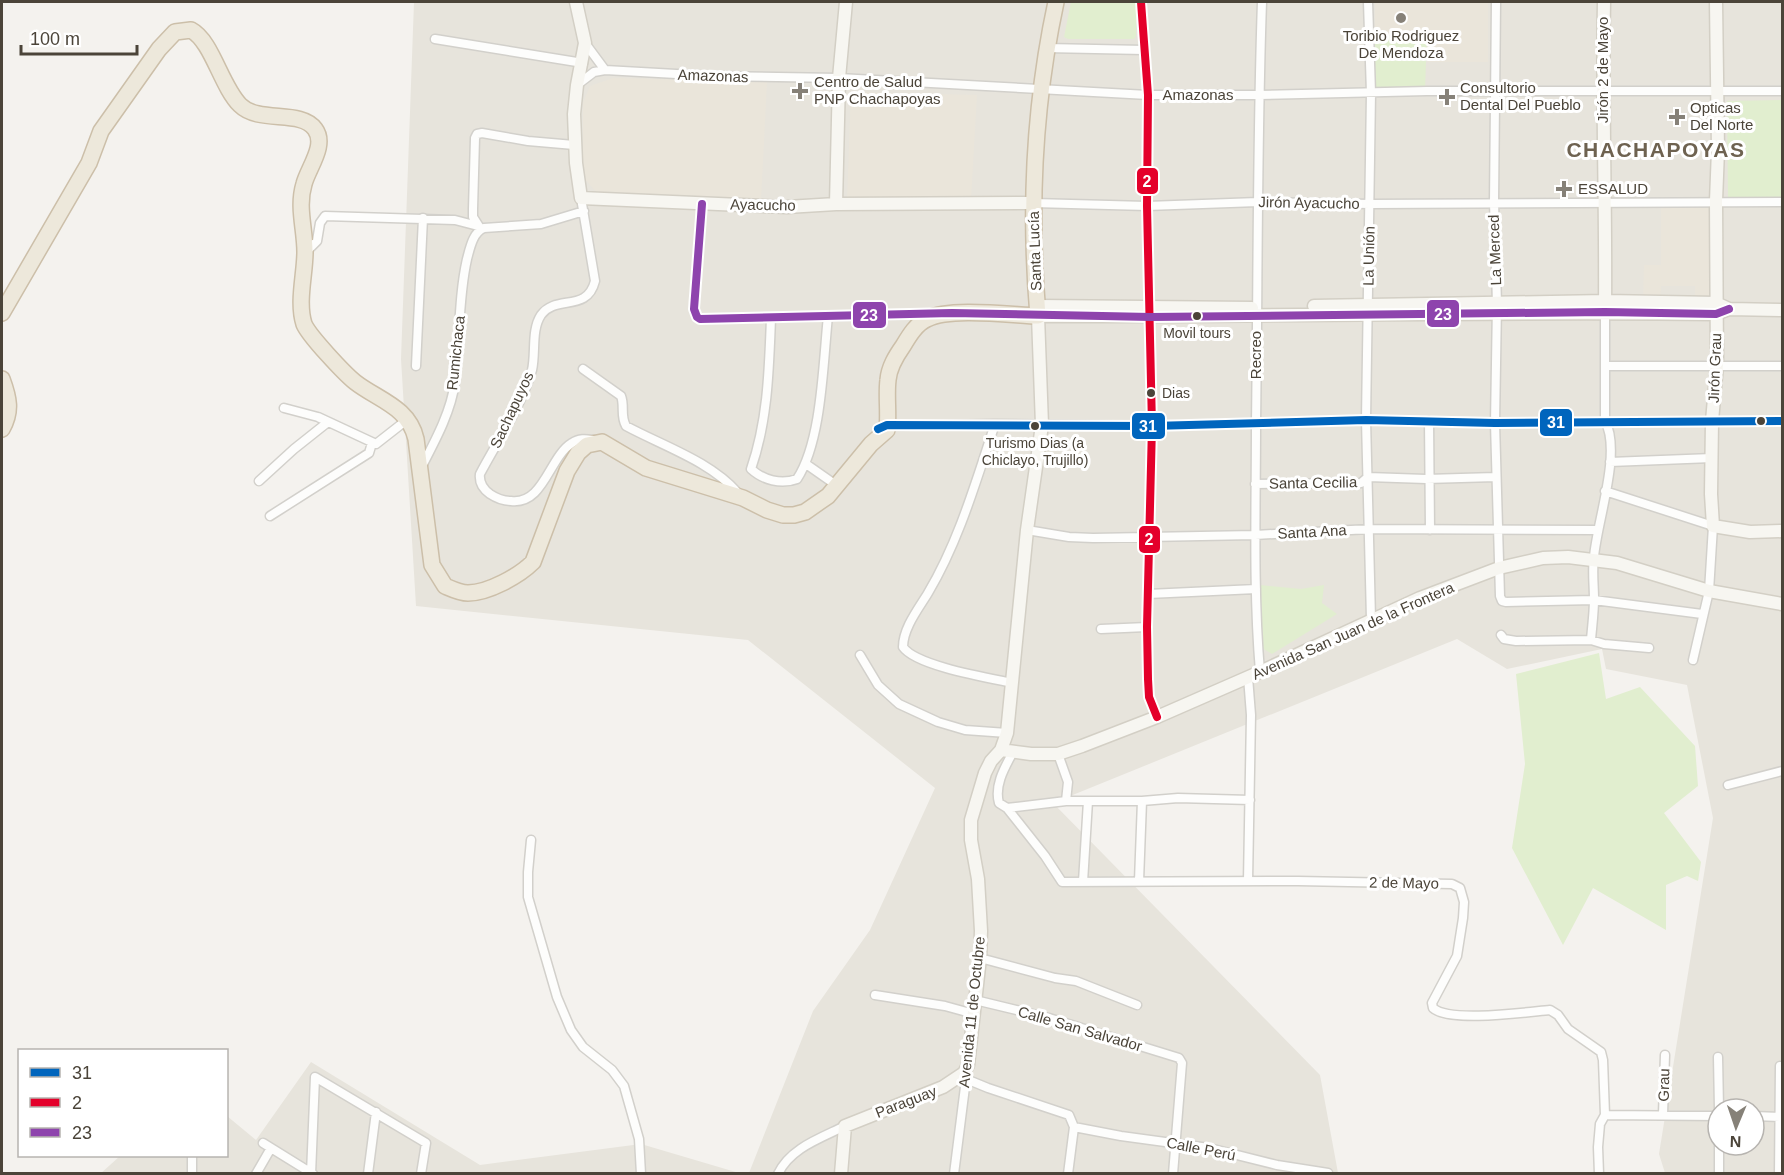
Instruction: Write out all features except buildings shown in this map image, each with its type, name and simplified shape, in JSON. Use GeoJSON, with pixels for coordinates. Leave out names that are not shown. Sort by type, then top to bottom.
{"type":"FeatureCollection","features":[{"type":"Feature","properties":{"kind":"highway","name":"Santa Lucía"},"geometry":{"type":"LineString","coordinates":[[1037,311],[1033,203],[1040,90],[1056,2]]}},
{"type":"Feature","properties":{"kind":"highway"},"geometry":{"type":"LineString","coordinates":[[2,313],[89,164],[101,132],[159,49],[175,32],[182,30],[191,30],[203,39],[231,93],[248,111],[310,123],[317,131],[319,141],[317,153],[304,183],[301,198],[305,253],[302,311],[304,325],[353,380],[392,404],[409,419],[414,429],[432,566],[445,586],[455,591],[469,593],[508,580],[524,571],[533,562],[567,471],[578,453],[587,445],[602,441],[646,468],[743,498],[783,515],[794,515],[815,506],[828,496],[882,429],[890,369],[898,353],[920,324],[928,318],[952,313],[1037,311]]}},
{"type":"Feature","properties":{"kind":"highway"},"geometry":{"type":"LineString","coordinates":[[882,429],[881,372],[903,333],[920,314],[937,307],[951,305],[1037,311]]}},
{"type":"Feature","properties":{"kind":"highway"},"geometry":{"type":"LineString","coordinates":[[2,379],[9,404],[7,420],[2,429]]}},
{"type":"Feature","properties":{"kind":"main road","name":"Sachapuyos"},"geometry":{"type":"LineString","coordinates":[[576,2],[585,43],[577,85],[574,145],[581,198]]}},
{"type":"Feature","properties":{"kind":"main road"},"geometry":{"type":"LineString","coordinates":[[836,204],[839,78],[846,2]]}},
{"type":"Feature","properties":{"kind":"main road","name":"Jirón 2 de Mayo"},"geometry":{"type":"LineString","coordinates":[[1604,2],[1602,146],[1606,201],[1605,307]]}},
{"type":"Feature","properties":{"kind":"main road","name":"Jirón Grau"},"geometry":{"type":"LineString","coordinates":[[1713,526],[1712,421],[1717,365],[1716,2]]}},
{"type":"Feature","properties":{"kind":"main road","name":"Ayacucho"},"geometry":{"type":"LineString","coordinates":[[581,198],[787,207],[836,204]]}},
{"type":"Feature","properties":{"kind":"main road","name":"Jirón Ayacucho"},"geometry":{"type":"LineString","coordinates":[[836,204],[1033,203]]}},
{"type":"Feature","properties":{"kind":"main road"},"geometry":{"type":"LineString","coordinates":[[1037,311],[1256,312],[1605,307],[1782,310]]}},
{"type":"Feature","properties":{"kind":"main road","name":"Santa Lucía"},"geometry":{"type":"LineString","coordinates":[[1007,751],[1028,530],[1042,425],[1037,311]]}},
{"type":"Feature","properties":{"kind":"main road"},"geometry":{"type":"LineString","coordinates":[[1713,526],[1750,532],[1782,531]]}},
{"type":"Feature","properties":{"kind":"main road","name":"Avenida San Juan de la Frontera"},"geometry":{"type":"LineString","coordinates":[[1007,751],[1058,754],[1157,717],[1260,672],[1371,619],[1499,568],[1556,557],[1617,563],[1709,591],[1782,604]]}},
{"type":"Feature","properties":{"kind":"main road","name":"Avenida 11 de Octubre"},"geometry":{"type":"LineString","coordinates":[[965,1076],[980,958],[980,904],[978,879],[970,840],[971,820],[991,760],[1007,751]]}},
{"type":"Feature","properties":{"kind":"main road","name":"Paraguay"},"geometry":{"type":"LineString","coordinates":[[846,1126],[944,1087],[965,1076]]}},
{"type":"Feature","properties":{"kind":"main road"},"geometry":{"type":"LineString","coordinates":[[841,1173],[846,1126]]}},
{"type":"Feature","properties":{"kind":"street"},"geometry":{"type":"LineString","coordinates":[[1141,2],[1148,95],[1147,206],[1152,426],[1147,627],[1149,697],[1157,717]]}},
{"type":"Feature","properties":{"kind":"street","name":"Recreo"},"geometry":{"type":"LineString","coordinates":[[1260,672],[1256,590],[1255,484],[1262,2]]}},
{"type":"Feature","properties":{"kind":"street","name":"La Unión"},"geometry":{"type":"LineString","coordinates":[[1368,2],[1371,93],[1366,420],[1371,619]]}},
{"type":"Feature","properties":{"kind":"street","name":"La Merced"},"geometry":{"type":"LineString","coordinates":[[1496,2],[1495,423],[1500,596],[1502,601],[1506,602],[1594,600]]}},
{"type":"Feature","properties":{"kind":"street"},"geometry":{"type":"LineString","coordinates":[[435,39],[583,63]]}},
{"type":"Feature","properties":{"kind":"street"},"geometry":{"type":"LineString","coordinates":[[577,85],[594,72],[605,70],[585,43]]}},
{"type":"Feature","properties":{"kind":"street"},"geometry":{"type":"LineString","coordinates":[[1046,48],[1144,50]]}},
{"type":"Feature","properties":{"kind":"street","name":"Amazonas"},"geometry":{"type":"LineString","coordinates":[[605,70],[723,76],[839,78],[1148,95],[1494,90],[1782,90]]}},
{"type":"Feature","properties":{"kind":"street"},"geometry":{"type":"LineString","coordinates":[[479,229],[473,217],[475,138],[477,134],[574,145]]}},
{"type":"Feature","properties":{"kind":"street","name":"Sachapuyos"},"geometry":{"type":"LineString","coordinates":[[581,198],[595,281],[593,290],[583,299],[546,309],[539,318],[532,370],[516,409],[480,474],[481,484],[489,494],[504,501],[516,502],[527,499],[536,492],[563,450],[573,442],[581,439],[602,441]]}},
{"type":"Feature","properties":{"kind":"street","name":"Jirón Ayacucho"},"geometry":{"type":"LineString","coordinates":[[1033,203],[1147,206],[1258,201],[1370,204],[1606,201],[1782,202]]}},
{"type":"Feature","properties":{"kind":"street"},"geometry":{"type":"LineString","coordinates":[[702,204],[694,309],[700,319],[939,315]]}},
{"type":"Feature","properties":{"kind":"street"},"geometry":{"type":"LineString","coordinates":[[305,253],[317,241],[320,223],[325,216],[455,220],[479,229],[541,224],[584,211]]}},
{"type":"Feature","properties":{"kind":"street"},"geometry":{"type":"LineString","coordinates":[[416,366],[423,218]]}},
{"type":"Feature","properties":{"kind":"street","name":"Rumichaca"},"geometry":{"type":"LineString","coordinates":[[419,471],[434,442],[455,384],[464,273],[474,238],[479,229]]}},
{"type":"Feature","properties":{"kind":"street","name":"Jirón 2 de Mayo"},"geometry":{"type":"LineString","coordinates":[[1591,640],[1594,600],[1593,560],[1610,462],[1610,429],[1605,421],[1605,307]]}},
{"type":"Feature","properties":{"kind":"street"},"geometry":{"type":"LineString","coordinates":[[771,318],[767,392],[760,440],[751,469],[768,479],[785,482],[797,479],[806,464],[819,400],[828,316]]}},
{"type":"Feature","properties":{"kind":"street"},"geometry":{"type":"LineString","coordinates":[[1605,366],[1782,366]]}},
{"type":"Feature","properties":{"kind":"street"},"geometry":{"type":"LineString","coordinates":[[583,369],[621,396],[622,418],[626,426],[713,472],[731,485],[743,498]]}},
{"type":"Feature","properties":{"kind":"street"},"geometry":{"type":"LineString","coordinates":[[284,408],[318,417],[372,443],[381,442],[409,419]]}},
{"type":"Feature","properties":{"kind":"street"},"geometry":{"type":"LineString","coordinates":[[882,429],[995,424],[1152,426],[1366,420],[1495,423],[1782,421]]}},
{"type":"Feature","properties":{"kind":"street"},"geometry":{"type":"LineString","coordinates":[[1429,421],[1430,530]]}},
{"type":"Feature","properties":{"kind":"street"},"geometry":{"type":"LineString","coordinates":[[259,481],[328,422]]}},
{"type":"Feature","properties":{"kind":"street"},"geometry":{"type":"LineString","coordinates":[[995,424],[966,512],[947,553],[942,570],[912,620],[903,640],[903,647],[906,652],[925,661],[1013,683]]}},
{"type":"Feature","properties":{"kind":"street"},"geometry":{"type":"LineString","coordinates":[[270,516],[369,453],[372,443]]}},
{"type":"Feature","properties":{"kind":"street"},"geometry":{"type":"LineString","coordinates":[[1610,462],[1712,458]]}},
{"type":"Feature","properties":{"kind":"street"},"geometry":{"type":"LineString","coordinates":[[806,464],[836,485]]}},
{"type":"Feature","properties":{"kind":"street","name":"Santa Cecilia"},"geometry":{"type":"LineString","coordinates":[[1255,484],[1361,483],[1368,477],[1496,477]]}},
{"type":"Feature","properties":{"kind":"street"},"geometry":{"type":"LineString","coordinates":[[1605,491],[1713,526]]}},
{"type":"Feature","properties":{"kind":"street","name":"Jirón Grau"},"geometry":{"type":"LineString","coordinates":[[1693,660],[1709,591],[1713,526]]}},
{"type":"Feature","properties":{"kind":"street","name":"Santa Ana"},"geometry":{"type":"LineString","coordinates":[[1028,530],[1069,537],[1255,535],[1370,529],[1597,530]]}},
{"type":"Feature","properties":{"kind":"street"},"geometry":{"type":"LineString","coordinates":[[1148,594],[1256,590]]}},
{"type":"Feature","properties":{"kind":"street"},"geometry":{"type":"LineString","coordinates":[[1594,600],[1702,615]]}},
{"type":"Feature","properties":{"kind":"street"},"geometry":{"type":"LineString","coordinates":[[1101,629],[1147,627]]}},
{"type":"Feature","properties":{"kind":"street"},"geometry":{"type":"LineString","coordinates":[[1501,635],[1504,639],[1516,641],[1591,640],[1604,644],[1649,648]]}},
{"type":"Feature","properties":{"kind":"street"},"geometry":{"type":"LineString","coordinates":[[860,655],[878,685],[899,704],[938,722],[965,730],[1007,733]]}},
{"type":"Feature","properties":{"kind":"street"},"geometry":{"type":"LineString","coordinates":[[1248,677],[1251,715],[1248,881]]}},
{"type":"Feature","properties":{"kind":"street"},"geometry":{"type":"LineString","coordinates":[[1007,751],[998,788],[999,803],[1006,808],[1066,801],[1142,801],[1178,798],[1250,800]]}},
{"type":"Feature","properties":{"kind":"street"},"geometry":{"type":"LineString","coordinates":[[1058,754],[1068,782],[1066,801]]}},
{"type":"Feature","properties":{"kind":"street"},"geometry":{"type":"LineString","coordinates":[[1728,785],[1782,771]]}},
{"type":"Feature","properties":{"kind":"street"},"geometry":{"type":"LineString","coordinates":[[1083,882],[1088,801]]}},
{"type":"Feature","properties":{"kind":"street"},"geometry":{"type":"LineString","coordinates":[[1138,881],[1142,801]]}},
{"type":"Feature","properties":{"kind":"street","name":"2 de Mayo"},"geometry":{"type":"LineString","coordinates":[[1006,808],[1045,856],[1062,882],[1248,881],[1452,884],[1460,888],[1464,902],[1457,956],[1432,1003],[1433,1008],[1436,1011],[1484,1016],[1550,1010],[1555,1012],[1568,1029],[1601,1052],[1605,1115]]}},
{"type":"Feature","properties":{"kind":"street"},"geometry":{"type":"LineString","coordinates":[[531,840],[528,897],[557,997],[571,1030],[583,1047],[612,1070],[624,1086],[639,1139],[641,1173]]}},
{"type":"Feature","properties":{"kind":"street"},"geometry":{"type":"LineString","coordinates":[[980,958],[1055,978],[1076,981],[1137,1005]]}},
{"type":"Feature","properties":{"kind":"street"},"geometry":{"type":"LineString","coordinates":[[874,995],[945,1006],[974,1014]]}},
{"type":"Feature","properties":{"kind":"street","name":"Calle San Salvador"},"geometry":{"type":"LineString","coordinates":[[975,999],[1049,1018],[1179,1058],[1182,1063],[1174,1143]]}},
{"type":"Feature","properties":{"kind":"street","name":"Grau"},"geometry":{"type":"LineString","coordinates":[[1663,1114],[1665,1055]]}},
{"type":"Feature","properties":{"kind":"street"},"geometry":{"type":"LineString","coordinates":[[1718,1057],[1719,1097]]}},
{"type":"Feature","properties":{"kind":"street"},"geometry":{"type":"LineString","coordinates":[[1779,1173],[1780,1066]]}},
{"type":"Feature","properties":{"kind":"street"},"geometry":{"type":"LineString","coordinates":[[965,1076],[988,1088],[1069,1115],[1074,1127],[1068,1173]]}},
{"type":"Feature","properties":{"kind":"street","name":"Avenida 11 de Octubre"},"geometry":{"type":"LineString","coordinates":[[954,1173],[965,1076]]}},
{"type":"Feature","properties":{"kind":"street"},"geometry":{"type":"LineString","coordinates":[[262,1143],[312,1173],[315,1077],[426,1143],[421,1173]]}},
{"type":"Feature","properties":{"kind":"street"},"geometry":{"type":"LineString","coordinates":[[368,1173],[376,1112]]}},
{"type":"Feature","properties":{"kind":"street"},"geometry":{"type":"LineString","coordinates":[[1599,1173],[1600,1124],[1605,1115],[1706,1116]]}},
{"type":"Feature","properties":{"kind":"street"},"geometry":{"type":"LineString","coordinates":[[776,1173],[788,1158],[808,1144],[846,1126]]}},
{"type":"Feature","properties":{"kind":"street","name":"Calle Perú"},"geometry":{"type":"LineString","coordinates":[[1074,1127],[1209,1148],[1276,1169],[1328,1173]]}},
{"type":"Feature","properties":{"kind":"street"},"geometry":{"type":"LineString","coordinates":[[1173,1173],[1174,1143]]}},
{"type":"Feature","properties":{"kind":"street"},"geometry":{"type":"LineString","coordinates":[[256,1173],[271,1148]]}},
{"type":"Feature","properties":{"kind":"street"},"geometry":{"type":"LineString","coordinates":[[192,1157],[192,1173]]}},
{"type":"Feature","properties":{"kind":"street"},"geometry":{"type":"LineString","coordinates":[[1719,1157],[1719,1173]]}},
{"type":"Feature","properties":{"kind":"shaded area"},"geometry":{"type":"Polygon","coordinates":[[[414,2],[1782,2],[1782,1173],[1665,1173],[1659,1154],[1713,818],[1687,685],[1606,669],[1602,649],[1507,669],[1457,639],[1053,803],[1320,1075],[1338,1173],[749,1173],[813,1011],[870,930],[935,788],[748,640],[416,606],[401,359],[414,2]]]}},
{"type":"Feature","properties":{"kind":"shaded area"},"geometry":{"type":"Polygon","coordinates":[[[1375,2],[1488,2],[1488,62],[1427,62],[1427,35],[1375,36],[1375,2]]]}},
{"type":"Feature","properties":{"kind":"shaded area"},"geometry":{"type":"Polygon","coordinates":[[[613,78],[767,82],[761,201],[597,193],[583,177],[583,103],[590,86],[613,78]]]}},
{"type":"Feature","properties":{"kind":"shaded area"},"geometry":{"type":"Polygon","coordinates":[[[851,92],[977,95],[971,200],[847,199],[851,92]]]}},
{"type":"Feature","properties":{"kind":"shaded area"},"geometry":{"type":"Polygon","coordinates":[[[1661,204],[1713,205],[1713,299],[1695,299],[1695,286],[1661,286],[1660,301],[1643,300],[1644,265],[1661,265],[1661,204]]]}},
{"type":"Feature","properties":{"kind":"shaded area"},"geometry":{"type":"Polygon","coordinates":[[[311,1062],[480,1165],[641,1144],[739,1173],[100,1174],[119,1157],[228,1157],[228,1117],[256,1140],[311,1062]]]}},
{"type":"Feature","properties":{"kind":"green space"},"geometry":{"type":"Polygon","coordinates":[[[1071,2],[1136,2],[1136,36],[1134,39],[1068,39],[1064,37],[1071,2]]]}},
{"type":"Feature","properties":{"kind":"green space"},"geometry":{"type":"Polygon","coordinates":[[[1427,35],[1425,90],[1373,89],[1375,36],[1427,35]]]}},
{"type":"Feature","properties":{"kind":"green space"},"geometry":{"type":"Polygon","coordinates":[[[1782,100],[1782,197],[1728,198],[1727,101],[1782,100]]]}},
{"type":"Feature","properties":{"kind":"green space"},"geometry":{"type":"Polygon","coordinates":[[[1260,585],[1301,589],[1324,585],[1322,603],[1337,614],[1272,654],[1257,645],[1260,585]]]}},
{"type":"Feature","properties":{"kind":"green space"},"geometry":{"type":"Polygon","coordinates":[[[1599,653],[1606,699],[1640,687],[1695,746],[1698,786],[1664,813],[1701,862],[1698,881],[1687,876],[1666,885],[1666,930],[1593,888],[1563,945],[1512,848],[1525,764],[1516,674],[1599,653]]]}},
{"type":"Feature","properties":{"kind":"transit line","name":"2"},"geometry":{"type":"LineString","coordinates":[[1141,2],[1148,95],[1147,206],[1152,426],[1147,627],[1148,679],[1149,697],[1157,717]]}},
{"type":"Feature","properties":{"kind":"transit line","name":"23"},"geometry":{"type":"LineString","coordinates":[[702,204],[694,309],[700,319],[952,313],[1151,317],[1605,312],[1716,314],[1729,309]]}},
{"type":"Feature","properties":{"kind":"transit line","name":"31"},"geometry":{"type":"LineString","coordinates":[[878,429],[887,425],[1152,426],[1366,420],[1495,423],[1782,421]]}},
{"type":"Feature","properties":{"kind":"place","name":"Toribio Rodriguez De Mendoza"},"geometry":{"type":"Point","coordinates":[1401,18]}},
{"type":"Feature","properties":{"kind":"place","name":"Centro de Salud PNP Chachapoyas"},"geometry":{"type":"Point","coordinates":[800,91]}},
{"type":"Feature","properties":{"kind":"place","name":"Consultorio Dental Del Pueblo"},"geometry":{"type":"Point","coordinates":[1447,97]}},
{"type":"Feature","properties":{"kind":"place","name":"Opticas Del Norte"},"geometry":{"type":"Point","coordinates":[1677,117]}},
{"type":"Feature","properties":{"kind":"place","name":"ESSALUD"},"geometry":{"type":"Point","coordinates":[1564,189]}},
{"type":"Feature","properties":{"kind":"place","name":"Movil tours"},"geometry":{"type":"Point","coordinates":[1197,316]}},
{"type":"Feature","properties":{"kind":"place","name":"Dias"},"geometry":{"type":"Point","coordinates":[1151,393]}},
{"type":"Feature","properties":{"kind":"place","name":"Turismo Dias (a Chiclayo, Trujillo)"},"geometry":{"type":"Point","coordinates":[1035,426]}},
{"type":"Feature","properties":{"kind":"district","name":"CHACHAPOYAS"},"geometry":{"type":"Point","coordinates":[1656,150]}}]}
